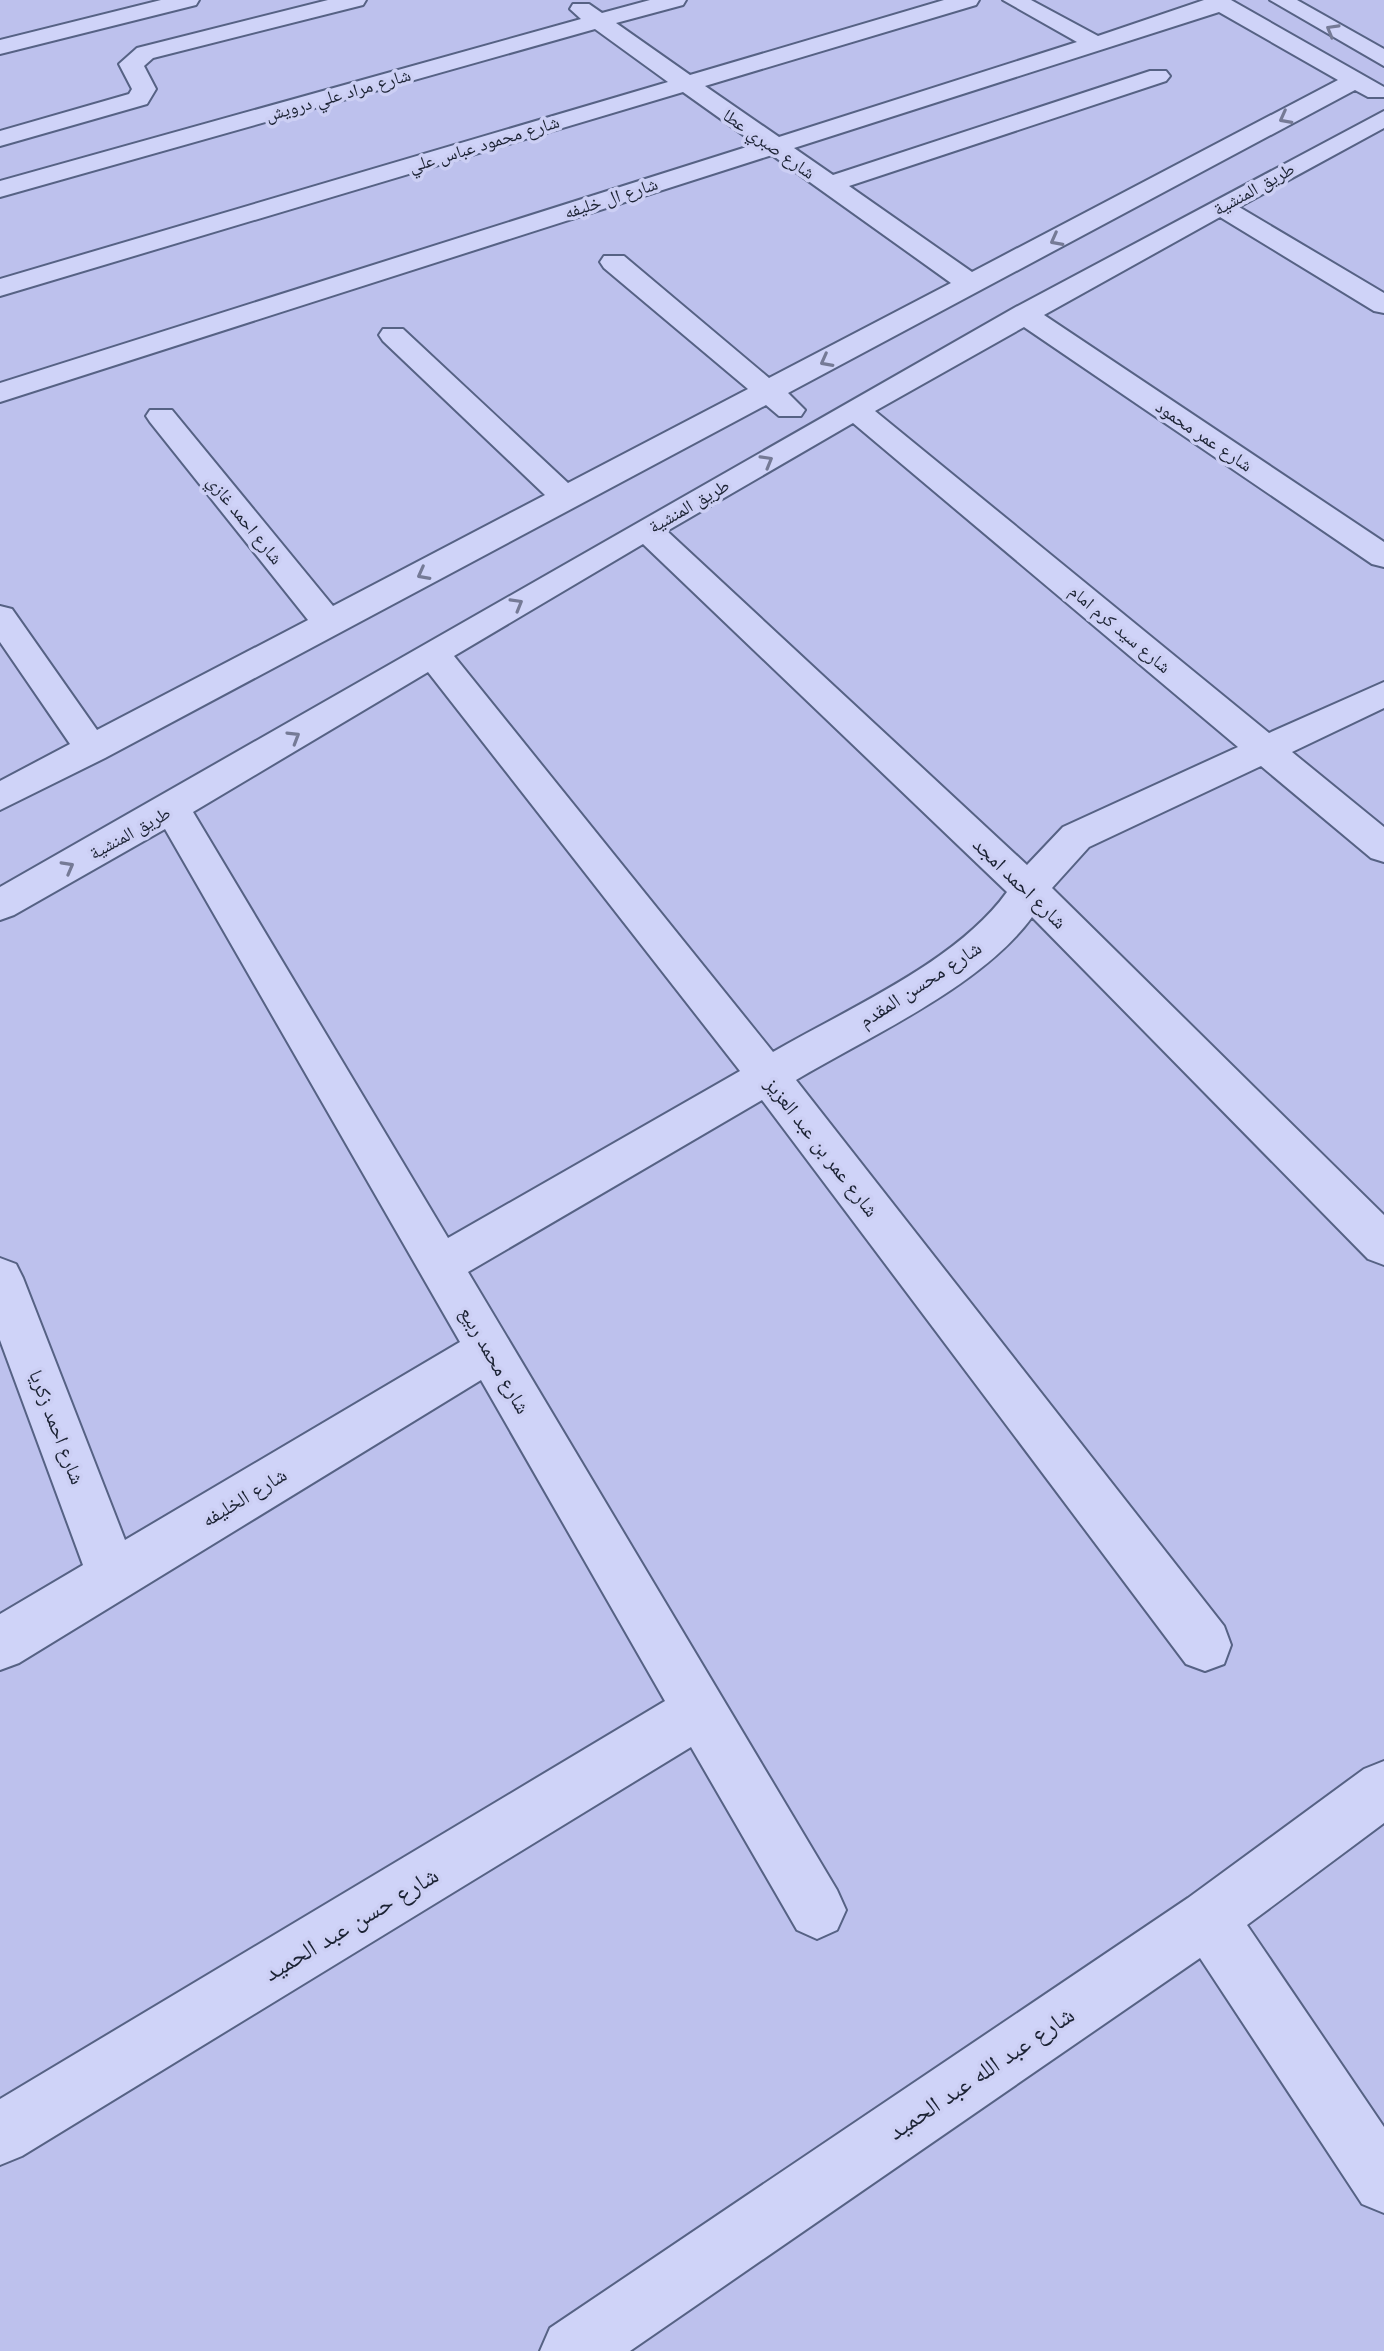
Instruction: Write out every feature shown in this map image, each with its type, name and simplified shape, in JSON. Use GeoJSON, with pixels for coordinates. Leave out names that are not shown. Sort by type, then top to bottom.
{"type":"FeatureCollection","features":[{"type":"Feature","properties":{"kind":"street"},"geometry":{"type":"LineString","coordinates":[[0,47],[188,0]]}},
{"type":"Feature","properties":{"kind":"street"},"geometry":{"type":"LineString","coordinates":[[0,139],[139,99],[144,89],[131,64],[145,53],[355,0]]}},
{"type":"Feature","properties":{"kind":"street","name":"شارع صبري عطا"},"geometry":{"type":"LineString","coordinates":[[569,0],[684,85],[971,284]]}},
{"type":"Feature","properties":{"kind":"street","name":"شارع مراد علي درويش"},"geometry":{"type":"LineString","coordinates":[[0,189],[675,0]]}},
{"type":"Feature","properties":{"kind":"street","name":"شارع محمود عباس علي"},"geometry":{"type":"LineString","coordinates":[[0,288],[968,0]]}},
{"type":"Feature","properties":{"kind":"street"},"geometry":{"type":"LineString","coordinates":[[1014,0],[1097,44]]}},
{"type":"Feature","properties":{"kind":"street"},"geometry":{"type":"LineString","coordinates":[[1281,0],[1378,50]]}},
{"type":"Feature","properties":{"kind":"street"},"geometry":{"type":"LineString","coordinates":[[1218,2],[1384,97]]}},
{"type":"Feature","properties":{"kind":"street","name":"شارع ال خليفه"},"geometry":{"type":"LineString","coordinates":[[0,393],[1097,44],[1218,2]]}},
{"type":"Feature","properties":{"kind":"street"},"geometry":{"type":"LineString","coordinates":[[827,185],[1158,76]]}},
{"type":"Feature","properties":{"kind":"street"},"geometry":{"type":"LineString","coordinates":[[0,797],[1354,81]]}},
{"type":"Feature","properties":{"kind":"street","name":"طريق المنشية"},"geometry":{"type":"LineString","coordinates":[[0,905],[173,810],[433,654],[855,410],[1384,118]]}},
{"type":"Feature","properties":{"kind":"street"},"geometry":{"type":"LineString","coordinates":[[1221,207],[1384,305]]}},
{"type":"Feature","properties":{"kind":"street"},"geometry":{"type":"LineString","coordinates":[[614,262],[815,433]]}},
{"type":"Feature","properties":{"kind":"street","name":"شارع عمر محمود"},"geometry":{"type":"LineString","coordinates":[[1024,314],[1384,557]]}},
{"type":"Feature","properties":{"kind":"street"},"geometry":{"type":"LineString","coordinates":[[393,335],[566,498]]}},
{"type":"Feature","properties":{"kind":"street","name":"شارع سيد كرم امام"},"geometry":{"type":"LineString","coordinates":[[855,410],[1384,848]]}},
{"type":"Feature","properties":{"kind":"street","name":"شارع احمد غازي"},"geometry":{"type":"LineString","coordinates":[[161,416],[329,624]]}},
{"type":"Feature","properties":{"kind":"street","name":"شارع احمد امجد"},"geometry":{"type":"LineString","coordinates":[[647,530],[1029,890],[1384,1245]]}},
{"type":"Feature","properties":{"kind":"street"},"geometry":{"type":"LineString","coordinates":[[0,617],[92,749]]}},
{"type":"Feature","properties":{"kind":"street","name":"شارع عمر بن عبد العزيز"},"geometry":{"type":"LineString","coordinates":[[433,654],[768,1076],[1205,1645]]}},
{"type":"Feature","properties":{"kind":"street","name":"شارع محسن المقدم"},"geometry":{"type":"LineString","coordinates":[[439,1266],[768,1076],[977,950],[1007,922],[1040,870],[1076,837],[1384,694]]}},
{"type":"Feature","properties":{"kind":"street","name":"شارع محمد ربيع"},"geometry":{"type":"LineString","coordinates":[[173,810],[817,1910]]}},
{"type":"Feature","properties":{"kind":"street","name":"شارع احمد زكريا"},"geometry":{"type":"LineString","coordinates":[[0,1278],[113,1576]]}},
{"type":"Feature","properties":{"kind":"street","name":"شارع الخليفه"},"geometry":{"type":"LineString","coordinates":[[0,1644],[489,1350]]}},
{"type":"Feature","properties":{"kind":"street","name":"شارع حسن عبد الحميد"},"geometry":{"type":"LineString","coordinates":[[0,2134],[700,1711]]}},
{"type":"Feature","properties":{"kind":"street","name":"شارع عبد الله عبد الحميد"},"geometry":{"type":"LineString","coordinates":[[573,2351],[1208,1918],[1384,1789]]}},
{"type":"Feature","properties":{"kind":"street"},"geometry":{"type":"LineString","coordinates":[[1208,1918],[1384,2182]]}}]}
